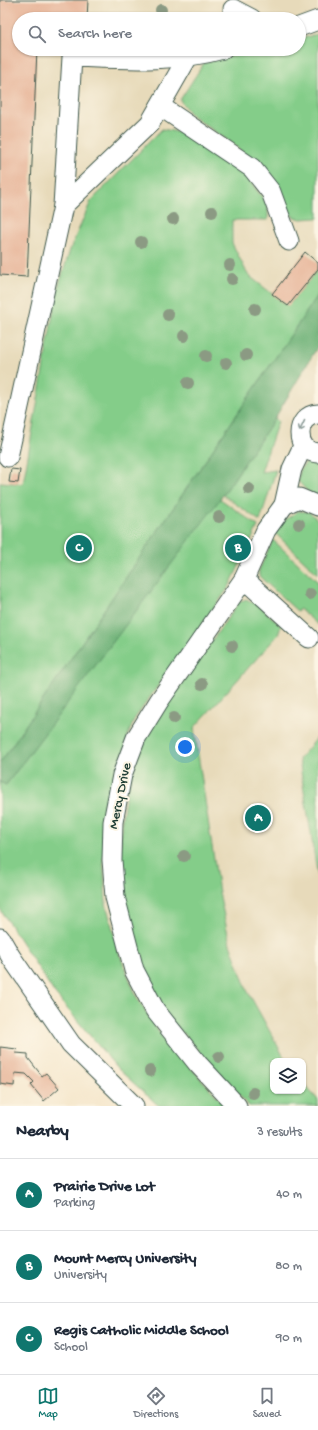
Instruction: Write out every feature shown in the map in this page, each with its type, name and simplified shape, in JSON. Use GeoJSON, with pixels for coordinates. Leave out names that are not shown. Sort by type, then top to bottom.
{"type":"FeatureCollection","features":[{"type":"Feature","properties":{"kind":"street"},"geometry":{"type":"LineString","coordinates":[[232,8],[239,12]]}},
{"type":"Feature","properties":{"kind":"street"},"geometry":{"type":"LineString","coordinates":[[306,24],[318,20]]}},
{"type":"Feature","properties":{"kind":"street"},"geometry":{"type":"LineString","coordinates":[[8,458],[63,206],[72,57],[152,60],[182,56]]}},
{"type":"Feature","properties":{"kind":"street"},"geometry":{"type":"LineString","coordinates":[[63,206],[150,124],[188,56]]}},
{"type":"Feature","properties":{"kind":"street"},"geometry":{"type":"LineString","coordinates":[[160,106],[252,168],[271,192],[289,241]]}},
{"type":"Feature","properties":{"kind":"street"},"geometry":{"type":"LineString","coordinates":[[284,505],[292,468],[311,450],[300,440],[299,431],[301,425],[308,417],[318,414]]}},
{"type":"Feature","properties":{"kind":"street"},"geometry":{"type":"LineString","coordinates":[[284,505],[299,498],[318,506]]}},
{"type":"Feature","properties":{"kind":"street","name":"Mercy Drive"},"geometry":{"type":"LineString","coordinates":[[237,1106],[198,1064],[155,1010],[134,970],[115,897],[112,860],[113,822],[122,776],[136,738],[159,701],[244,579],[266,530],[284,505]]}},
{"type":"Feature","properties":{"kind":"street"},"geometry":{"type":"LineString","coordinates":[[244,579],[309,638]]}},
{"type":"Feature","properties":{"kind":"street"},"geometry":{"type":"LineString","coordinates":[[0,938],[11,957],[71,1044],[134,1106]]}},
{"type":"Feature","properties":{"kind":"shaded area"},"geometry":{"type":"Polygon","coordinates":[[[0,0],[318,0],[318,1106],[159,1106],[118,1069],[55,994],[0,909],[0,0]]]}},
{"type":"Feature","properties":{"kind":"green space"},"geometry":{"type":"Polygon","coordinates":[[[318,34],[318,218],[301,219],[294,217],[287,211],[270,175],[230,142],[190,114],[180,100],[204,63],[232,56],[306,56],[306,37],[318,34]]]}},
{"type":"Feature","properties":{"kind":"green space"},"geometry":{"type":"Polygon","coordinates":[[[162,129],[189,134],[246,176],[268,205],[268,220],[232,220],[232,243],[248,275],[288,306],[318,269],[318,295],[0,763],[0,482],[23,484],[57,291],[71,247],[91,201],[162,129]]]}},
{"type":"Feature","properties":{"kind":"green space"},"geometry":{"type":"Polygon","coordinates":[[[318,295],[318,346],[275,418],[223,495],[6,785],[0,782],[0,763],[318,295]]]}},
{"type":"Feature","properties":{"kind":"green space"},"geometry":{"type":"Polygon","coordinates":[[[275,418],[278,421],[261,472],[276,470],[260,521],[223,495],[275,418]]]}},
{"type":"Feature","properties":{"kind":"green space"},"geometry":{"type":"Polygon","coordinates":[[[306,463],[316,464],[318,467],[318,499],[308,492],[298,481],[300,469],[306,463]]]}},
{"type":"Feature","properties":{"kind":"green space"},"geometry":{"type":"Polygon","coordinates":[[[219,498],[258,526],[229,587],[135,718],[128,735],[103,857],[106,904],[119,953],[137,998],[163,1038],[226,1106],[159,1106],[118,1069],[55,994],[0,909],[0,782],[6,785],[219,498]]]}},
{"type":"Feature","properties":{"kind":"green space"},"geometry":{"type":"Polygon","coordinates":[[[298,511],[309,512],[318,520],[318,574],[275,533],[278,525],[298,511]]]}},
{"type":"Feature","properties":{"kind":"green space"},"geometry":{"type":"Polygon","coordinates":[[[273,540],[318,582],[318,625],[300,609],[297,611],[259,576],[259,570],[273,540]]]}},
{"type":"Feature","properties":{"kind":"green space"},"geometry":{"type":"Polygon","coordinates":[[[246,599],[260,606],[281,626],[278,635],[194,728],[219,892],[230,944],[247,990],[284,1058],[270,1058],[270,1094],[306,1094],[306,1086],[318,1100],[318,1106],[249,1106],[167,1016],[135,950],[124,902],[120,860],[122,818],[126,794],[137,758],[153,725],[239,602],[246,599]]]}},
{"type":"Feature","properties":{"kind":"green space"},"geometry":{"type":"Polygon","coordinates":[[[318,737],[318,878],[299,759],[318,737]]]}},
{"type":"Feature","properties":{"kind":"building"},"geometry":{"type":"Polygon","coordinates":[[[0,0],[88,0],[87,12],[12,12],[12,56],[37,56],[27,277],[0,275],[0,0]]]}},
{"type":"Feature","properties":{"kind":"building"},"geometry":{"type":"Polygon","coordinates":[[[305,252],[318,263],[318,269],[288,306],[272,294],[305,252]]]}},
{"type":"Feature","properties":{"kind":"building"},"geometry":{"type":"Polygon","coordinates":[[[11,469],[20,470],[18,483],[9,482],[11,469]]]}},
{"type":"Feature","properties":{"kind":"building"},"geometry":{"type":"Polygon","coordinates":[[[0,1047],[17,1049],[16,1053],[28,1054],[28,1058],[42,1076],[46,1073],[59,1088],[44,1101],[31,1085],[34,1082],[26,1074],[15,1073],[14,1086],[0,1084],[0,1047]]]}},
{"type":"Feature","properties":{"kind":"place","name":"Regis Catholic Middle School"},"geometry":{"type":"Point","coordinates":[79,548]}},
{"type":"Feature","properties":{"kind":"place","name":"Mount Mercy University"},"geometry":{"type":"Point","coordinates":[238,548]}},
{"type":"Feature","properties":{"kind":"place","name":"Prairie Drive Lot"},"geometry":{"type":"Point","coordinates":[258,818]}}]}
